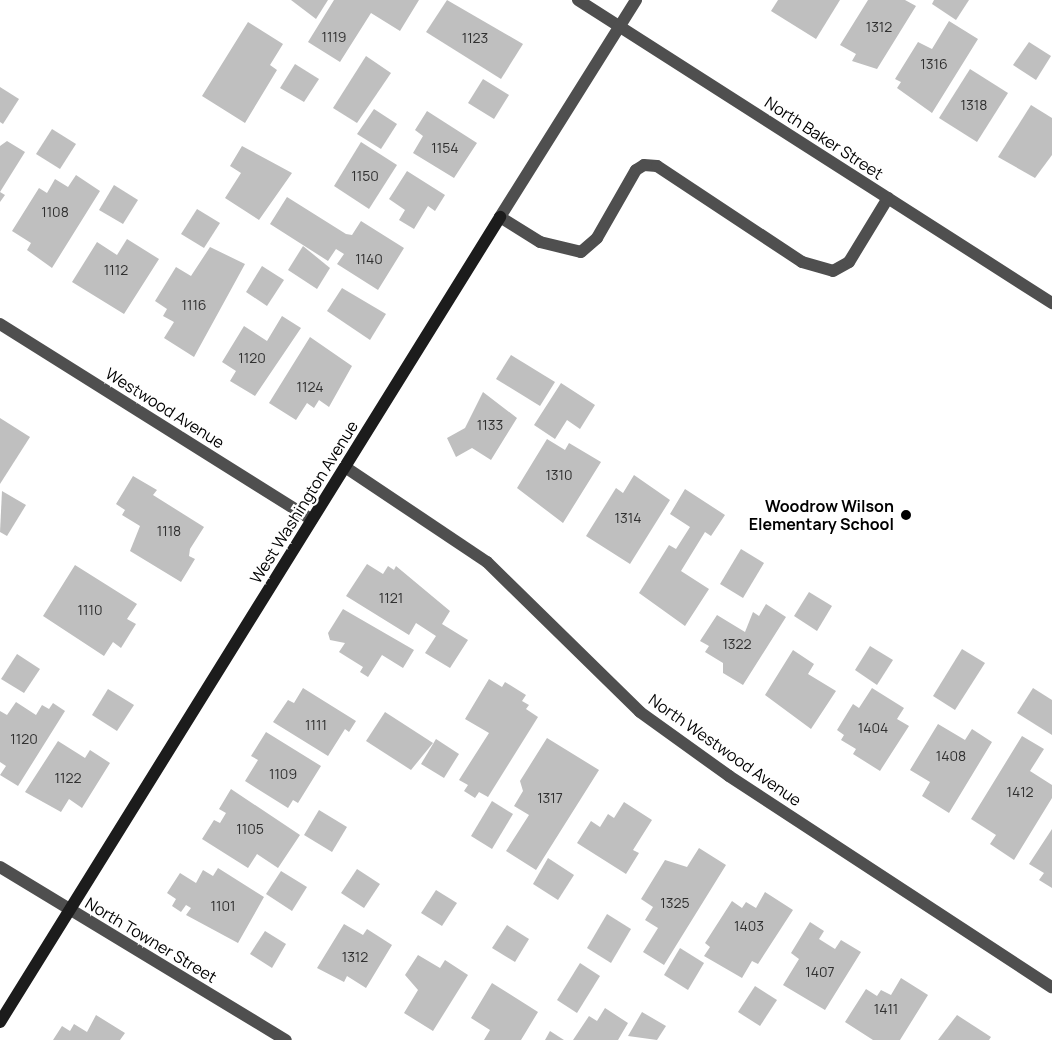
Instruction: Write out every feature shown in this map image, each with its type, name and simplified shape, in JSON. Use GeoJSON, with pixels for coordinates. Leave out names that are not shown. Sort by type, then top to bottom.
{"type":"FeatureCollection","features":[{"type":"Feature","properties":{"kind":"street","name":"North Baker Street"},"geometry":{"type":"LineString","coordinates":[[578,0],[1052,303]]}},
{"type":"Feature","properties":{"kind":"street","name":"West Washington Avenue"},"geometry":{"type":"LineString","coordinates":[[0,1022],[636,0]]}},
{"type":"Feature","properties":{"kind":"street"},"geometry":{"type":"LineString","coordinates":[[500,217],[540,242],[581,252],[597,238],[636,170],[644,165],[657,166],[802,262],[834,271],[849,262],[888,198]]}},
{"type":"Feature","properties":{"kind":"street","name":"Westwood Avenue"},"geometry":{"type":"LineString","coordinates":[[0,324],[312,520]]}},
{"type":"Feature","properties":{"kind":"street","name":"North Westwood Avenue"},"geometry":{"type":"LineString","coordinates":[[345,467],[487,562],[640,712],[729,776],[1052,987]]}},
{"type":"Feature","properties":{"kind":"street","name":"North Towner Street"},"geometry":{"type":"LineString","coordinates":[[0,867],[286,1040]]}},
{"type":"Feature","properties":{"kind":"building"},"geometry":{"type":"Polygon","coordinates":[[[291,0],[328,0],[316,19],[291,0]]]}},
{"type":"Feature","properties":{"kind":"building"},"geometry":{"type":"Polygon","coordinates":[[[334,0],[419,0],[400,31],[371,13],[340,62],[308,42],[334,0]]]}},
{"type":"Feature","properties":{"kind":"building"},"geometry":{"type":"Polygon","coordinates":[[[447,0],[523,44],[501,79],[426,32],[447,0]]]}},
{"type":"Feature","properties":{"kind":"building"},"geometry":{"type":"Polygon","coordinates":[[[778,0],[840,0],[816,39],[771,11],[778,0]]]}},
{"type":"Feature","properties":{"kind":"building"},"geometry":{"type":"Polygon","coordinates":[[[868,0],[905,0],[916,6],[877,69],[852,61],[856,54],[840,45],[868,0]]]}},
{"type":"Feature","properties":{"kind":"building"},"geometry":{"type":"Polygon","coordinates":[[[934,0],[969,0],[956,20],[932,4],[934,0]]]}},
{"type":"Feature","properties":{"kind":"building"},"geometry":{"type":"Polygon","coordinates":[[[949,21],[978,39],[932,113],[897,88],[901,82],[895,79],[918,42],[932,49],[949,21]]]}},
{"type":"Feature","properties":{"kind":"building"},"geometry":{"type":"Polygon","coordinates":[[[248,22],[283,44],[270,65],[277,70],[245,123],[202,96],[248,22]]]}},
{"type":"Feature","properties":{"kind":"building"},"geometry":{"type":"Polygon","coordinates":[[[1029,42],[1051,56],[1036,80],[1013,65],[1029,42]]]}},
{"type":"Feature","properties":{"kind":"building"},"geometry":{"type":"Polygon","coordinates":[[[366,56],[391,73],[357,123],[333,108],[366,56]]]}},
{"type":"Feature","properties":{"kind":"building"},"geometry":{"type":"Polygon","coordinates":[[[295,64],[319,79],[304,102],[280,88],[295,64]]]}},
{"type":"Feature","properties":{"kind":"building"},"geometry":{"type":"Polygon","coordinates":[[[970,69],[1008,93],[977,142],[939,118],[970,69]]]}},
{"type":"Feature","properties":{"kind":"building"},"geometry":{"type":"Polygon","coordinates":[[[483,79],[509,95],[494,119],[468,103],[483,79]]]}},
{"type":"Feature","properties":{"kind":"building"},"geometry":{"type":"Polygon","coordinates":[[[0,87],[19,99],[3,124],[0,122],[0,87]]]}},
{"type":"Feature","properties":{"kind":"building"},"geometry":{"type":"Polygon","coordinates":[[[1031,105],[1052,118],[1052,155],[1035,178],[998,157],[1031,105]]]}},
{"type":"Feature","properties":{"kind":"building"},"geometry":{"type":"Polygon","coordinates":[[[374,109],[397,124],[381,149],[357,134],[374,109]]]}},
{"type":"Feature","properties":{"kind":"building"},"geometry":{"type":"Polygon","coordinates":[[[427,111],[477,143],[454,178],[413,153],[423,136],[415,130],[427,111]]]}},
{"type":"Feature","properties":{"kind":"building"},"geometry":{"type":"Polygon","coordinates":[[[52,129],[76,144],[60,169],[36,154],[52,129]]]}},
{"type":"Feature","properties":{"kind":"building"},"geometry":{"type":"Polygon","coordinates":[[[7,141],[25,152],[0,192],[0,146],[7,141]]]}},
{"type":"Feature","properties":{"kind":"building"},"geometry":{"type":"Polygon","coordinates":[[[361,142],[397,165],[369,209],[334,186],[361,142]]]}},
{"type":"Feature","properties":{"kind":"building"},"geometry":{"type":"Polygon","coordinates":[[[242,146],[292,173],[259,220],[225,198],[241,173],[230,166],[242,146]]]}},
{"type":"Feature","properties":{"kind":"building"},"geometry":{"type":"Polygon","coordinates":[[[407,171],[445,195],[435,211],[428,206],[414,229],[399,220],[405,210],[389,199],[407,171]]]}},
{"type":"Feature","properties":{"kind":"building"},"geometry":{"type":"Polygon","coordinates":[[[76,175],[100,191],[52,268],[27,250],[31,243],[12,231],[39,188],[47,193],[55,179],[68,187],[76,175]]]}},
{"type":"Feature","properties":{"kind":"building"},"geometry":{"type":"Polygon","coordinates":[[[114,185],[138,200],[123,224],[99,210],[114,185]]]}},
{"type":"Feature","properties":{"kind":"building"},"geometry":{"type":"Polygon","coordinates":[[[0,192],[5,195],[0,202],[0,192]]]}},
{"type":"Feature","properties":{"kind":"building"},"geometry":{"type":"Polygon","coordinates":[[[287,197],[346,234],[352,235],[361,221],[404,248],[378,290],[337,264],[344,254],[336,249],[328,261],[270,224],[287,197]]]}},
{"type":"Feature","properties":{"kind":"building"},"geometry":{"type":"Polygon","coordinates":[[[197,209],[220,223],[204,248],[181,234],[197,209]]]}},
{"type":"Feature","properties":{"kind":"building"},"geometry":{"type":"Polygon","coordinates":[[[127,239],[159,259],[124,314],[72,282],[97,242],[117,255],[127,239]]]}},
{"type":"Feature","properties":{"kind":"building"},"geometry":{"type":"Polygon","coordinates":[[[303,246],[330,268],[317,289],[288,270],[303,246]]]}},
{"type":"Feature","properties":{"kind":"building"},"geometry":{"type":"Polygon","coordinates":[[[210,247],[245,264],[194,357],[164,338],[174,322],[163,316],[167,309],[155,301],[176,267],[191,276],[210,247]]]}},
{"type":"Feature","properties":{"kind":"building"},"geometry":{"type":"Polygon","coordinates":[[[262,266],[284,280],[267,306],[246,292],[262,266]]]}},
{"type":"Feature","properties":{"kind":"building"},"geometry":{"type":"Polygon","coordinates":[[[342,288],[386,314],[370,340],[327,311],[342,288]]]}},
{"type":"Feature","properties":{"kind":"building"},"geometry":{"type":"Polygon","coordinates":[[[282,316],[301,328],[255,396],[230,381],[236,371],[222,362],[244,326],[267,341],[282,316]]]}},
{"type":"Feature","properties":{"kind":"building"},"geometry":{"type":"Polygon","coordinates":[[[310,337],[352,366],[329,407],[319,400],[314,408],[307,403],[296,420],[269,403],[310,337]]]}},
{"type":"Feature","properties":{"kind":"building"},"geometry":{"type":"Polygon","coordinates":[[[511,355],[555,382],[540,406],[496,379],[511,355]]]}},
{"type":"Feature","properties":{"kind":"building"},"geometry":{"type":"Polygon","coordinates":[[[561,383],[595,405],[580,429],[567,420],[555,439],[534,425],[561,383]]]}},
{"type":"Feature","properties":{"kind":"building"},"geometry":{"type":"Polygon","coordinates":[[[483,392],[517,418],[491,460],[472,448],[456,457],[447,438],[465,428],[483,392]]]}},
{"type":"Feature","properties":{"kind":"building"},"geometry":{"type":"Polygon","coordinates":[[[0,418],[30,437],[0,484],[0,418]]]}},
{"type":"Feature","properties":{"kind":"building"},"geometry":{"type":"Polygon","coordinates":[[[547,439],[565,450],[569,443],[601,462],[563,523],[517,488],[547,439]]]}},
{"type":"Feature","properties":{"kind":"building"},"geometry":{"type":"Polygon","coordinates":[[[634,475],[670,500],[630,564],[586,536],[616,488],[623,493],[634,475]]]}},
{"type":"Feature","properties":{"kind":"building"},"geometry":{"type":"Polygon","coordinates":[[[133,476],[157,490],[153,495],[204,527],[190,549],[189,556],[195,559],[181,582],[130,551],[140,526],[122,515],[125,510],[116,504],[133,476]]]}},
{"type":"Feature","properties":{"kind":"building"},"geometry":{"type":"Polygon","coordinates":[[[685,489],[725,515],[711,536],[705,532],[681,571],[709,589],[685,626],[639,593],[669,545],[676,549],[690,527],[670,514],[685,489]]]}},
{"type":"Feature","properties":{"kind":"building"},"geometry":{"type":"Polygon","coordinates":[[[2,491],[26,505],[7,536],[0,532],[2,491]]]}},
{"type":"Feature","properties":{"kind":"building"},"geometry":{"type":"Polygon","coordinates":[[[741,549],[764,563],[743,598],[720,584],[741,549]]]}},
{"type":"Feature","properties":{"kind":"building"},"geometry":{"type":"Polygon","coordinates":[[[367,564],[383,574],[388,566],[394,570],[396,566],[450,611],[442,624],[468,640],[450,668],[425,653],[436,636],[416,623],[409,635],[346,596],[367,564]]]}},
{"type":"Feature","properties":{"kind":"building"},"geometry":{"type":"Polygon","coordinates":[[[75,565],[137,604],[127,619],[136,624],[121,648],[113,642],[104,656],[43,616],[75,565]]]}},
{"type":"Feature","properties":{"kind":"building"},"geometry":{"type":"Polygon","coordinates":[[[809,592],[832,606],[817,631],[794,616],[809,592]]]}},
{"type":"Feature","properties":{"kind":"building"},"geometry":{"type":"Polygon","coordinates":[[[766,604],[786,617],[743,685],[723,673],[723,663],[705,652],[709,646],[700,641],[717,615],[745,632],[753,612],[759,616],[766,604]]]}},
{"type":"Feature","properties":{"kind":"building"},"geometry":{"type":"Polygon","coordinates":[[[343,609],[414,650],[403,668],[382,655],[368,677],[360,672],[363,667],[339,652],[345,643],[330,640],[328,633],[343,609]]]}},
{"type":"Feature","properties":{"kind":"building"},"geometry":{"type":"Polygon","coordinates":[[[870,646],[893,660],[877,685],[855,670],[870,646]]]}},
{"type":"Feature","properties":{"kind":"building"},"geometry":{"type":"Polygon","coordinates":[[[962,649],[985,663],[955,710],[933,696],[962,649]]]}},
{"type":"Feature","properties":{"kind":"building"},"geometry":{"type":"Polygon","coordinates":[[[793,650],[814,664],[808,674],[836,691],[811,729],[765,695],[793,650]]]}},
{"type":"Feature","properties":{"kind":"building"},"geometry":{"type":"Polygon","coordinates":[[[17,654],[40,669],[24,693],[1,679],[17,654]]]}},
{"type":"Feature","properties":{"kind":"building"},"geometry":{"type":"Polygon","coordinates":[[[489,679],[502,687],[505,682],[526,695],[522,701],[529,705],[526,709],[538,717],[488,797],[479,792],[475,798],[464,791],[468,785],[459,780],[489,733],[465,719],[489,679]]]}},
{"type":"Feature","properties":{"kind":"building"},"geometry":{"type":"Polygon","coordinates":[[[303,688],[356,721],[349,732],[345,729],[328,756],[273,722],[288,700],[294,703],[303,688]]]}},
{"type":"Feature","properties":{"kind":"building"},"geometry":{"type":"Polygon","coordinates":[[[872,688],[904,708],[897,719],[909,726],[880,771],[853,754],[856,749],[841,740],[844,735],[837,730],[853,704],[859,708],[872,688]]]}},
{"type":"Feature","properties":{"kind":"building"},"geometry":{"type":"Polygon","coordinates":[[[1033,688],[1052,700],[1052,735],[1017,713],[1033,688]]]}},
{"type":"Feature","properties":{"kind":"building"},"geometry":{"type":"Polygon","coordinates":[[[108,689],[134,705],[117,731],[92,715],[108,689]]]}},
{"type":"Feature","properties":{"kind":"building"},"geometry":{"type":"Polygon","coordinates":[[[16,702],[36,715],[42,705],[49,709],[53,703],[65,711],[18,786],[0,775],[6,766],[0,762],[0,711],[7,715],[16,702]]]}},
{"type":"Feature","properties":{"kind":"building"},"geometry":{"type":"Polygon","coordinates":[[[385,712],[433,743],[411,770],[366,741],[385,712]]]}},
{"type":"Feature","properties":{"kind":"building"},"geometry":{"type":"Polygon","coordinates":[[[938,724],[965,740],[972,729],[992,742],[949,813],[922,796],[930,782],[910,770],[938,724]]]}},
{"type":"Feature","properties":{"kind":"building"},"geometry":{"type":"Polygon","coordinates":[[[266,732],[321,766],[298,803],[293,800],[288,808],[245,781],[258,760],[251,756],[266,732]]]}},
{"type":"Feature","properties":{"kind":"building"},"geometry":{"type":"Polygon","coordinates":[[[1022,736],[1044,749],[1030,771],[1052,785],[1052,798],[1014,860],[990,844],[996,835],[971,819],[1022,736]]]}},
{"type":"Feature","properties":{"kind":"building"},"geometry":{"type":"Polygon","coordinates":[[[547,738],[599,770],[536,870],[506,851],[529,815],[514,806],[523,791],[520,781],[547,738]]]}},
{"type":"Feature","properties":{"kind":"building"},"geometry":{"type":"Polygon","coordinates":[[[436,739],[459,754],[444,778],[421,764],[436,739]]]}},
{"type":"Feature","properties":{"kind":"building"},"geometry":{"type":"Polygon","coordinates":[[[58,741],[85,758],[90,750],[110,763],[82,808],[69,799],[61,812],[25,792],[58,741]]]}},
{"type":"Feature","properties":{"kind":"building"},"geometry":{"type":"Polygon","coordinates":[[[231,789],[300,835],[278,868],[257,854],[248,868],[202,839],[214,820],[220,823],[226,813],[219,809],[231,789]]]}},
{"type":"Feature","properties":{"kind":"building"},"geometry":{"type":"Polygon","coordinates":[[[492,801],[513,814],[492,849],[471,836],[492,801]]]}},
{"type":"Feature","properties":{"kind":"building"},"geometry":{"type":"Polygon","coordinates":[[[624,802],[652,820],[633,850],[639,853],[626,874],[577,843],[591,821],[600,827],[608,814],[614,818],[624,802]]]}},
{"type":"Feature","properties":{"kind":"building"},"geometry":{"type":"Polygon","coordinates":[[[319,810],[347,827],[332,852],[304,835],[319,810]]]}},
{"type":"Feature","properties":{"kind":"building"},"geometry":{"type":"Polygon","coordinates":[[[1052,829],[1052,888],[1039,880],[1044,873],[1029,864],[1052,829]]]}},
{"type":"Feature","properties":{"kind":"building"},"geometry":{"type":"Polygon","coordinates":[[[699,848],[726,865],[664,965],[643,952],[658,928],[645,920],[653,907],[641,899],[665,860],[687,867],[699,848]]]}},
{"type":"Feature","properties":{"kind":"building"},"geometry":{"type":"Polygon","coordinates":[[[548,858],[574,875],[558,900],[533,884],[548,858]]]}},
{"type":"Feature","properties":{"kind":"building"},"geometry":{"type":"Polygon","coordinates":[[[218,868],[264,897],[238,943],[186,915],[191,908],[186,905],[181,912],[172,906],[176,899],[167,893],[180,873],[196,883],[203,870],[213,876],[218,868]]]}},
{"type":"Feature","properties":{"kind":"building"},"geometry":{"type":"Polygon","coordinates":[[[357,869],[380,884],[364,908],[341,893],[357,869]]]}},
{"type":"Feature","properties":{"kind":"building"},"geometry":{"type":"Polygon","coordinates":[[[281,871],[307,887],[292,911],[266,894],[281,871]]]}},
{"type":"Feature","properties":{"kind":"building"},"geometry":{"type":"Polygon","coordinates":[[[436,890],[457,903],[442,926],[421,913],[436,890]]]}},
{"type":"Feature","properties":{"kind":"building"},"geometry":{"type":"Polygon","coordinates":[[[765,892],[793,910],[758,964],[752,961],[742,978],[704,956],[710,947],[705,943],[732,901],[742,908],[746,902],[756,908],[765,892]]]}},
{"type":"Feature","properties":{"kind":"building"},"geometry":{"type":"Polygon","coordinates":[[[607,914],[631,929],[611,963],[587,948],[607,914]]]}},
{"type":"Feature","properties":{"kind":"building"},"geometry":{"type":"Polygon","coordinates":[[[810,922],[824,931],[819,939],[835,949],[841,940],[861,952],[825,1010],[783,985],[799,959],[791,953],[810,922]]]}},
{"type":"Feature","properties":{"kind":"building"},"geometry":{"type":"Polygon","coordinates":[[[344,924],[363,935],[367,929],[392,945],[366,988],[347,976],[344,982],[317,968],[344,924]]]}},
{"type":"Feature","properties":{"kind":"building"},"geometry":{"type":"Polygon","coordinates":[[[507,925],[529,939],[515,962],[492,948],[507,925]]]}},
{"type":"Feature","properties":{"kind":"building"},"geometry":{"type":"Polygon","coordinates":[[[265,931],[286,944],[272,968],[250,954],[265,931]]]}},
{"type":"Feature","properties":{"kind":"building"},"geometry":{"type":"Polygon","coordinates":[[[680,948],[704,963],[688,990],[664,975],[680,948]]]}},
{"type":"Feature","properties":{"kind":"building"},"geometry":{"type":"Polygon","coordinates":[[[418,955],[440,968],[445,960],[468,975],[433,1031],[404,1013],[418,990],[405,975],[418,955]]]}},
{"type":"Feature","properties":{"kind":"building"},"geometry":{"type":"Polygon","coordinates":[[[580,963],[600,976],[577,1013],[557,1000],[580,963]]]}},
{"type":"Feature","properties":{"kind":"building"},"geometry":{"type":"Polygon","coordinates":[[[901,978],[928,995],[900,1040],[873,1040],[845,1022],[866,989],[877,996],[881,990],[891,995],[901,978]]]}},
{"type":"Feature","properties":{"kind":"building"},"geometry":{"type":"Polygon","coordinates":[[[492,983],[538,1012],[521,1040],[484,1040],[490,1030],[471,1018],[492,983]]]}},
{"type":"Feature","properties":{"kind":"building"},"geometry":{"type":"Polygon","coordinates":[[[755,986],[777,1000],[760,1026],[738,1012],[755,986]]]}},
{"type":"Feature","properties":{"kind":"building"},"geometry":{"type":"Polygon","coordinates":[[[605,1008],[628,1023],[618,1040],[573,1040],[589,1016],[597,1021],[605,1008]]]}},
{"type":"Feature","properties":{"kind":"building"},"geometry":{"type":"Polygon","coordinates":[[[642,1012],[666,1026],[657,1040],[628,1036],[642,1012]]]}},
{"type":"Feature","properties":{"kind":"building"},"geometry":{"type":"Polygon","coordinates":[[[96,1015],[125,1033],[120,1040],[53,1040],[62,1026],[70,1031],[74,1024],[87,1032],[96,1015]]]}},
{"type":"Feature","properties":{"kind":"building"},"geometry":{"type":"Polygon","coordinates":[[[957,1015],[991,1037],[989,1040],[938,1040],[957,1015]]]}},
{"type":"Feature","properties":{"kind":"building"},"geometry":{"type":"Polygon","coordinates":[[[550,1031],[564,1040],[545,1040],[550,1031]]]}},
{"type":"Feature","properties":{"kind":"place","name":"Woodrow Wilson Elementary School"},"geometry":{"type":"Point","coordinates":[906,515]}}]}
